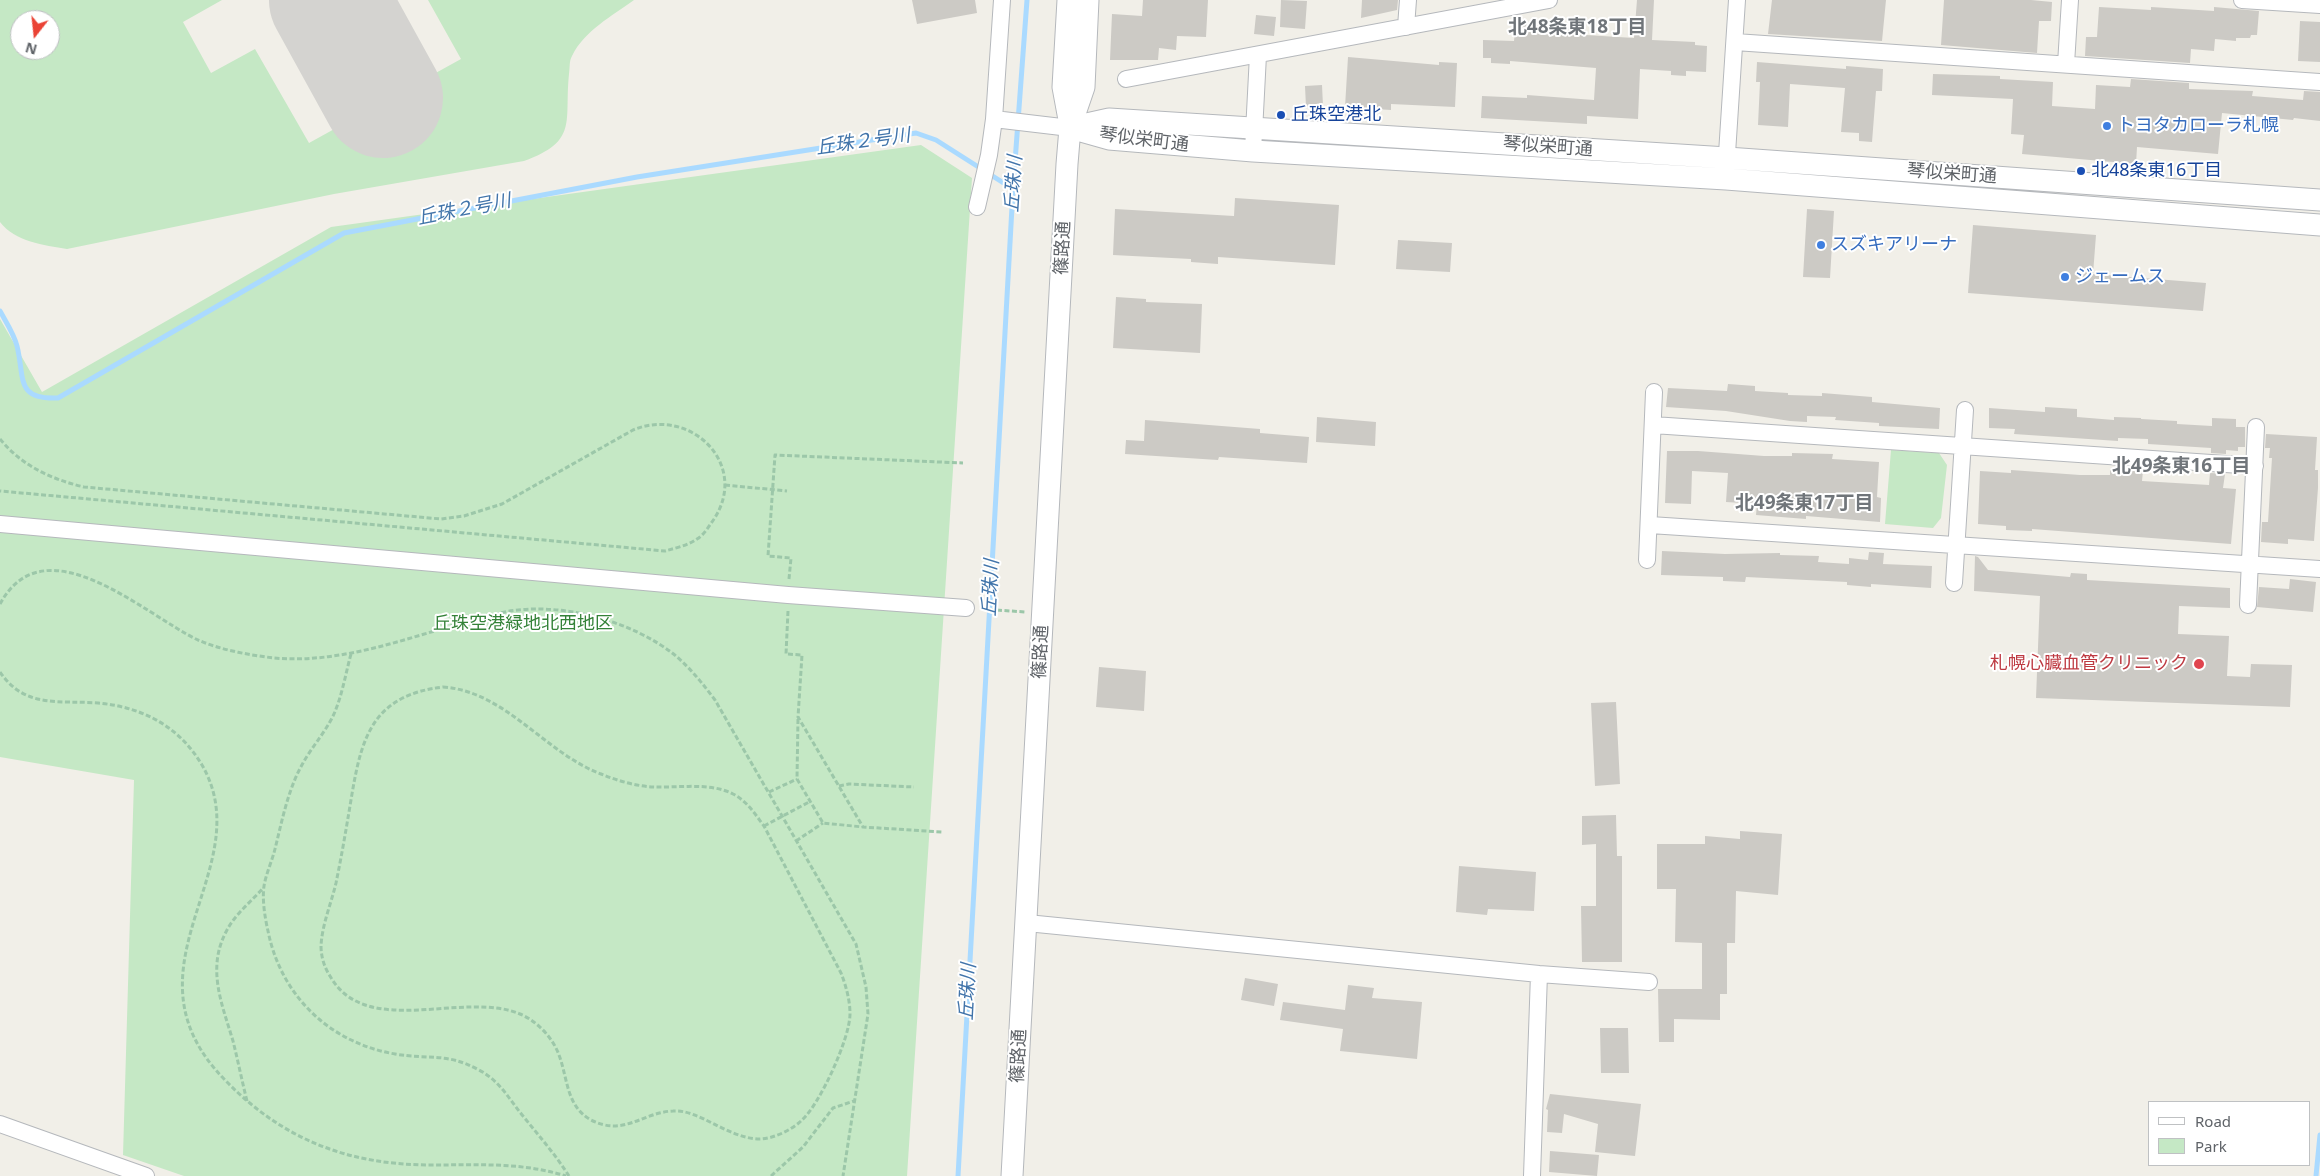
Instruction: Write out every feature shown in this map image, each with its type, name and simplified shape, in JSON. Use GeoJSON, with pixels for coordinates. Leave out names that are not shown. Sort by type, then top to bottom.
{"type":"FeatureCollection","features":[{"type":"Feature","properties":{"kind":"street"},"geometry":{"type":"LineString","coordinates":[[977,207],[999,120],[1002,0]]}},
{"type":"Feature","properties":{"kind":"street","name":"篠路通"},"geometry":{"type":"LineString","coordinates":[[1012,1176],[1070,128],[1063,86],[1068,0]]}},
{"type":"Feature","properties":{"kind":"street","name":"篠路通"},"geometry":{"type":"LineString","coordinates":[[1070,128],[1084,87],[1088,0]]}},
{"type":"Feature","properties":{"kind":"street"},"geometry":{"type":"LineString","coordinates":[[1406,27],[1408,0]]}},
{"type":"Feature","properties":{"kind":"street"},"geometry":{"type":"LineString","coordinates":[[1126,79],[1549,0]]}},
{"type":"Feature","properties":{"kind":"street"},"geometry":{"type":"LineString","coordinates":[[1726,179],[1738,0]]}},
{"type":"Feature","properties":{"kind":"street"},"geometry":{"type":"LineString","coordinates":[[2066,64],[2070,0]]}},
{"type":"Feature","properties":{"kind":"street"},"geometry":{"type":"LineString","coordinates":[[2242,0],[2320,5]]}},
{"type":"Feature","properties":{"kind":"street"},"geometry":{"type":"LineString","coordinates":[[1735,42],[2320,82]]}},
{"type":"Feature","properties":{"kind":"street"},"geometry":{"type":"LineString","coordinates":[[1253,151],[1258,55]]}},
{"type":"Feature","properties":{"kind":"street","name":"琴似栄町通"},"geometry":{"type":"LineString","coordinates":[[1070,128],[1109,119],[1727,158],[2320,200]]}},
{"type":"Feature","properties":{"kind":"street"},"geometry":{"type":"LineString","coordinates":[[999,120],[1070,128]]}},
{"type":"Feature","properties":{"kind":"street","name":"琴似栄町通"},"geometry":{"type":"LineString","coordinates":[[1070,128],[1109,139],[1253,151],[1726,179],[2320,225]]}},
{"type":"Feature","properties":{"kind":"street"},"geometry":{"type":"LineString","coordinates":[[1647,560],[1650,525],[1654,392]]}},
{"type":"Feature","properties":{"kind":"street"},"geometry":{"type":"LineString","coordinates":[[1954,583],[1965,410]]}},
{"type":"Feature","properties":{"kind":"street"},"geometry":{"type":"LineString","coordinates":[[1653,425],[2255,466]]}},
{"type":"Feature","properties":{"kind":"street"},"geometry":{"type":"LineString","coordinates":[[2248,605],[2256,427]]}},
{"type":"Feature","properties":{"kind":"street"},"geometry":{"type":"LineString","coordinates":[[0,524],[788,595],[966,608]]}},
{"type":"Feature","properties":{"kind":"street"},"geometry":{"type":"LineString","coordinates":[[1650,525],[2320,568]]}},
{"type":"Feature","properties":{"kind":"street"},"geometry":{"type":"LineString","coordinates":[[1027,923],[1539,974],[1649,982]]}},
{"type":"Feature","properties":{"kind":"street"},"geometry":{"type":"LineString","coordinates":[[1532,1176],[1539,974]]}},
{"type":"Feature","properties":{"kind":"street"},"geometry":{"type":"LineString","coordinates":[[0,1124],[146,1176]]}},
{"type":"Feature","properties":{"kind":"path"},"geometry":{"type":"LineString","coordinates":[[0,439],[16,456],[31,467],[66,483],[84,487],[441,519],[464,516],[502,504],[541,480],[632,430],[646,424],[663,423],[682,427],[697,434],[708,443],[717,456],[725,485],[718,514],[709,527],[697,539],[683,546],[664,551],[0,491]]}},
{"type":"Feature","properties":{"kind":"path"},"geometry":{"type":"LineString","coordinates":[[725,485],[787,490]]}},
{"type":"Feature","properties":{"kind":"path"},"geometry":{"type":"LineString","coordinates":[[0,604],[4,596],[21,578],[38,572],[59,571],[78,574],[98,582],[200,641],[255,656],[283,659],[351,654],[506,612],[539,610],[571,612],[603,619],[631,629],[656,642],[695,674],[715,700],[856,944],[862,964],[868,1014],[844,1176]]}},
{"type":"Feature","properties":{"kind":"path"},"geometry":{"type":"LineString","coordinates":[[351,654],[336,709],[302,765],[294,782],[264,887],[266,921],[271,948],[283,976],[292,991],[312,1014],[335,1032],[376,1049],[396,1054],[442,1056],[460,1061],[481,1071],[499,1083],[554,1152],[568,1176]]}},
{"type":"Feature","properties":{"kind":"path"},"geometry":{"type":"LineString","coordinates":[[0,672],[19,693],[38,700],[128,708],[151,716],[171,729],[188,745],[202,766],[212,789],[217,812],[217,837],[186,948],[182,970],[182,993],[186,1015],[196,1040],[223,1078],[247,1101],[277,1124],[308,1142],[366,1159],[402,1165],[524,1166],[568,1176]]}},
{"type":"Feature","properties":{"kind":"path"},"geometry":{"type":"LineString","coordinates":[[442,687],[455,688],[475,694],[497,707],[577,764],[641,786],[700,788],[731,793],[752,809],[764,826],[841,973],[848,992],[850,1015],[841,1050],[810,1112],[796,1125],[769,1137],[758,1139],[733,1134],[696,1116],[674,1111],[618,1126],[599,1124],[588,1119],[573,1103],[559,1055],[546,1034],[527,1018],[507,1010],[494,1008],[400,1010],[370,1007],[358,1003],[339,989],[324,964],[321,947],[324,930],[341,859],[356,768],[364,738],[386,709],[397,701],[415,693],[442,687]]}},
{"type":"Feature","properties":{"kind":"path"},"geometry":{"type":"LineString","coordinates":[[798,717],[797,779],[823,823]]}},
{"type":"Feature","properties":{"kind":"path"},"geometry":{"type":"LineString","coordinates":[[769,792],[797,779]]}},
{"type":"Feature","properties":{"kind":"path"},"geometry":{"type":"LineString","coordinates":[[839,786],[849,784],[914,787]]}},
{"type":"Feature","properties":{"kind":"path"},"geometry":{"type":"LineString","coordinates":[[764,826],[809,802]]}},
{"type":"Feature","properties":{"kind":"path"},"geometry":{"type":"LineString","coordinates":[[796,841],[823,823],[863,827]]}},
{"type":"Feature","properties":{"kind":"path"},"geometry":{"type":"LineString","coordinates":[[247,1101],[238,1059],[218,994],[218,962],[226,932],[235,916],[264,887]]}},
{"type":"Feature","properties":{"kind":"path"},"geometry":{"type":"LineString","coordinates":[[771,1176],[781,1170],[803,1147],[833,1108],[854,1101]]}},
{"type":"Feature","properties":{"kind":"green space"},"geometry":{"type":"Polygon","coordinates":[[[0,0],[222,0],[183,22],[211,73],[255,49],[309,143],[461,59],[428,0],[634,0],[599,25],[577,47],[570,62],[567,117],[561,137],[554,146],[524,161],[334,194],[67,249],[31,242],[6,229],[0,222],[0,0]]]}},
{"type":"Feature","properties":{"kind":"green space","name":"丘珠空港緑地北西地区"},"geometry":{"type":"Polygon","coordinates":[[[921,145],[972,178],[907,1176],[184,1176],[123,1155],[134,780],[0,757],[0,319],[42,392],[331,227],[921,145]]]}},
{"type":"Feature","properties":{"kind":"green space"},"geometry":{"type":"Polygon","coordinates":[[[1891,450],[1939,453],[1947,465],[1941,518],[1933,528],[1885,524],[1891,450]]]}},
{"type":"Feature","properties":{"kind":"building"},"geometry":{"type":"Polygon","coordinates":[[[912,0],[975,0],[977,13],[917,24],[912,0]]]}},
{"type":"Feature","properties":{"kind":"building"},"geometry":{"type":"Polygon","coordinates":[[[1143,0],[1208,0],[1206,37],[1177,36],[1176,50],[1159,48],[1158,60],[1110,60],[1112,14],[1142,16],[1143,0]]]}},
{"type":"Feature","properties":{"kind":"building"},"geometry":{"type":"Polygon","coordinates":[[[1281,0],[1307,1],[1305,29],[1280,27],[1281,0]]]}},
{"type":"Feature","properties":{"kind":"building"},"geometry":{"type":"Polygon","coordinates":[[[1362,0],[1398,0],[1397,10],[1361,18],[1362,0]]]}},
{"type":"Feature","properties":{"kind":"building"},"geometry":{"type":"Polygon","coordinates":[[[1637,0],[1654,0],[1652,40],[1695,42],[1695,45],[1707,46],[1706,72],[1686,71],[1686,76],[1671,75],[1671,71],[1640,69],[1638,119],[1587,116],[1587,124],[1481,118],[1482,96],[1527,98],[1527,95],[1594,100],[1596,68],[1510,61],[1510,64],[1491,63],[1491,58],[1483,58],[1483,40],[1514,41],[1516,23],[1586,29],[1586,35],[1634,38],[1637,0]]]}},
{"type":"Feature","properties":{"kind":"building"},"geometry":{"type":"Polygon","coordinates":[[[1772,0],[1886,0],[1882,41],[1768,34],[1772,0]]]}},
{"type":"Feature","properties":{"kind":"building"},"geometry":{"type":"Polygon","coordinates":[[[1944,0],[2031,0],[2052,2],[2051,21],[2039,21],[2037,53],[1941,45],[1944,0]]]}},
{"type":"Feature","properties":{"kind":"building"},"geometry":{"type":"Polygon","coordinates":[[[2099,7],[2151,10],[2151,7],[2214,11],[2214,7],[2259,11],[2257,35],[2251,35],[2250,38],[2236,38],[2236,41],[2215,39],[2214,51],[2191,49],[2190,63],[2085,56],[2086,37],[2097,37],[2099,7]]]}},
{"type":"Feature","properties":{"kind":"building"},"geometry":{"type":"Polygon","coordinates":[[[1256,15],[1276,17],[1274,36],[1254,34],[1256,15]]]}},
{"type":"Feature","properties":{"kind":"building"},"geometry":{"type":"Polygon","coordinates":[[[2300,21],[2320,22],[2320,62],[2298,61],[2300,21]]]}},
{"type":"Feature","properties":{"kind":"building"},"geometry":{"type":"Polygon","coordinates":[[[1348,57],[1439,65],[1439,62],[1457,63],[1455,107],[1391,104],[1391,110],[1345,107],[1348,57]]]}},
{"type":"Feature","properties":{"kind":"building"},"geometry":{"type":"Polygon","coordinates":[[[1757,62],[1846,69],[1846,66],[1883,69],[1882,91],[1876,91],[1872,142],[1859,141],[1859,133],[1841,132],[1845,88],[1790,84],[1788,127],[1758,125],[1760,82],[1756,82],[1757,62]]]}},
{"type":"Feature","properties":{"kind":"building"},"geometry":{"type":"Polygon","coordinates":[[[1933,74],[2000,76],[2000,79],[2053,82],[2052,106],[2095,109],[2096,85],[2130,87],[2131,79],[2189,83],[2189,89],[2253,91],[2252,96],[2303,100],[2304,91],[2320,92],[2320,121],[2222,113],[2218,154],[2137,147],[2136,164],[2022,154],[2024,135],[2011,134],[2013,99],[1932,95],[1933,74]]]}},
{"type":"Feature","properties":{"kind":"building"},"geometry":{"type":"Polygon","coordinates":[[[1322,85],[1323,106],[1306,107],[1305,86],[1322,85]]]}},
{"type":"Feature","properties":{"kind":"building"},"geometry":{"type":"Polygon","coordinates":[[[1235,198],[1339,205],[1335,265],[1218,257],[1218,264],[1191,262],[1191,259],[1113,255],[1115,209],[1234,216],[1235,198]]]}},
{"type":"Feature","properties":{"kind":"building"},"geometry":{"type":"Polygon","coordinates":[[[1807,209],[1834,211],[1830,278],[1803,277],[1807,209]]]}},
{"type":"Feature","properties":{"kind":"building"},"geometry":{"type":"Polygon","coordinates":[[[1973,225],[2096,235],[2093,274],[2206,283],[2203,311],[1968,293],[1973,225]]]}},
{"type":"Feature","properties":{"kind":"building"},"geometry":{"type":"Polygon","coordinates":[[[1398,240],[1452,243],[1450,272],[1396,269],[1398,240]]]}},
{"type":"Feature","properties":{"kind":"building"},"geometry":{"type":"Polygon","coordinates":[[[1116,297],[1146,299],[1146,302],[1202,304],[1200,353],[1113,348],[1116,297]]]}},
{"type":"Feature","properties":{"kind":"building"},"geometry":{"type":"Polygon","coordinates":[[[1728,384],[1755,386],[1755,391],[1788,393],[1788,395],[1822,396],[1822,393],[1872,397],[1872,402],[1940,408],[1939,429],[1879,426],[1879,423],[1835,420],[1836,417],[1807,416],[1807,422],[1790,421],[1726,411],[1666,407],[1668,388],[1727,391],[1728,384]]]}},
{"type":"Feature","properties":{"kind":"building"},"geometry":{"type":"Polygon","coordinates":[[[2045,407],[2077,409],[2077,417],[2114,420],[2114,417],[2141,418],[2177,421],[2177,424],[2212,426],[2212,418],[2236,419],[2236,427],[2245,427],[2245,447],[2238,447],[2238,451],[2226,450],[2226,454],[2211,453],[2211,448],[2148,444],[2148,439],[2118,438],[2118,441],[2014,434],[2015,429],[1989,428],[1989,408],[2045,412],[2045,407]]]}},
{"type":"Feature","properties":{"kind":"building"},"geometry":{"type":"Polygon","coordinates":[[[1317,417],[1376,422],[1375,446],[1316,442],[1317,417]]]}},
{"type":"Feature","properties":{"kind":"building"},"geometry":{"type":"Polygon","coordinates":[[[1145,420],[1260,429],[1260,433],[1309,437],[1307,463],[1219,457],[1218,460],[1125,454],[1126,440],[1144,441],[1145,420]]]}},
{"type":"Feature","properties":{"kind":"building"},"geometry":{"type":"Polygon","coordinates":[[[2266,434],[2317,437],[2315,470],[2318,470],[2318,488],[2314,541],[2288,539],[2288,544],[2261,542],[2262,522],[2268,522],[2272,458],[2269,458],[2270,448],[2265,448],[2266,434]]]}},
{"type":"Feature","properties":{"kind":"building"},"geometry":{"type":"Polygon","coordinates":[[[1667,451],[1698,451],[1764,456],[1792,456],[1792,453],[1833,454],[1832,459],[1879,462],[1877,497],[1881,498],[1880,522],[1806,516],[1806,519],[1756,515],[1757,504],[1726,502],[1728,473],[1692,471],[1691,504],[1665,503],[1667,451]]]}},
{"type":"Feature","properties":{"kind":"building"},"geometry":{"type":"Polygon","coordinates":[[[2011,470],[2080,475],[2110,475],[2110,470],[2143,471],[2142,481],[2209,485],[2210,473],[2225,474],[2223,488],[2236,489],[2231,544],[2032,529],[2032,531],[2006,530],[2006,526],[1978,524],[1980,471],[2011,473],[2011,470]]]}},
{"type":"Feature","properties":{"kind":"building"},"geometry":{"type":"Polygon","coordinates":[[[1662,551],[1725,554],[1780,553],[1780,555],[1819,556],[1818,562],[1849,564],[1849,558],[1868,560],[1869,552],[1884,553],[1883,564],[1932,566],[1931,588],[1871,584],[1871,587],[1847,585],[1847,582],[1746,577],[1745,582],[1723,581],[1723,577],[1661,575],[1662,551]]]}},
{"type":"Feature","properties":{"kind":"building"},"geometry":{"type":"Polygon","coordinates":[[[1975,556],[1978,557],[1988,570],[2070,577],[2071,573],[2087,574],[2087,580],[2230,588],[2230,608],[2179,606],[2178,634],[2229,636],[2227,676],[2250,677],[2251,664],[2292,665],[2290,707],[2036,698],[2040,596],[1974,591],[1975,556]]]}},
{"type":"Feature","properties":{"kind":"building"},"geometry":{"type":"Polygon","coordinates":[[[2290,579],[2316,582],[2313,612],[2257,607],[2259,587],[2289,589],[2290,579]]]}},
{"type":"Feature","properties":{"kind":"building"},"geometry":{"type":"Polygon","coordinates":[[[1099,667],[1146,671],[1144,711],[1096,707],[1099,667]]]}},
{"type":"Feature","properties":{"kind":"building"},"geometry":{"type":"Polygon","coordinates":[[[1616,702],[1620,784],[1595,786],[1591,703],[1616,702]]]}},
{"type":"Feature","properties":{"kind":"building"},"geometry":{"type":"Polygon","coordinates":[[[1616,815],[1617,856],[1622,856],[1622,962],[1582,962],[1581,906],[1596,906],[1596,844],[1582,845],[1582,816],[1616,815]]]}},
{"type":"Feature","properties":{"kind":"building"},"geometry":{"type":"Polygon","coordinates":[[[1740,831],[1782,834],[1778,895],[1736,891],[1735,943],[1727,943],[1727,994],[1720,994],[1720,1020],[1674,1019],[1674,1042],[1659,1042],[1658,989],[1702,989],[1702,943],[1675,942],[1676,889],[1657,889],[1657,844],[1705,844],[1705,836],[1740,839],[1740,831]]]}},
{"type":"Feature","properties":{"kind":"building"},"geometry":{"type":"Polygon","coordinates":[[[1459,866],[1536,872],[1534,911],[1488,909],[1487,915],[1456,912],[1459,866]]]}},
{"type":"Feature","properties":{"kind":"building"},"geometry":{"type":"Polygon","coordinates":[[[1245,978],[1278,984],[1274,1006],[1241,1000],[1245,978]]]}},
{"type":"Feature","properties":{"kind":"building"},"geometry":{"type":"Polygon","coordinates":[[[1348,985],[1374,988],[1372,998],[1422,1002],[1417,1059],[1340,1051],[1343,1029],[1280,1020],[1283,1002],[1345,1010],[1348,985]]]}},
{"type":"Feature","properties":{"kind":"building"},"geometry":{"type":"Polygon","coordinates":[[[1600,1028],[1628,1028],[1629,1073],[1601,1073],[1600,1028]]]}},
{"type":"Feature","properties":{"kind":"building"},"geometry":{"type":"Polygon","coordinates":[[[1550,1094],[1641,1104],[1635,1156],[1595,1152],[1598,1124],[1564,1114],[1562,1133],[1547,1132],[1548,1110],[1546,1109],[1550,1094]]]}},
{"type":"Feature","properties":{"kind":"building"},"geometry":{"type":"Polygon","coordinates":[[[1550,1151],[1599,1155],[1597,1176],[1549,1172],[1550,1151]]]}},
{"type":"Feature","properties":{"kind":"waterway","name":"丘珠川"},"geometry":{"type":"LineString","coordinates":[[958,1176],[1013,189],[1027,0]]}},
{"type":"Feature","properties":{"kind":"waterway","name":"丘珠２号川"},"geometry":{"type":"LineString","coordinates":[[0,311],[16,342],[24,385],[28,391],[35,395],[44,398],[58,398],[344,233],[637,177],[916,133],[936,140],[1013,189]]}},
{"type":"Feature","properties":{"kind":"waterway"},"geometry":{"type":"LineString","coordinates":[[2316,1176],[2320,1135]]}},
{"type":"Feature","properties":{"kind":"runway"},"geometry":{"type":"LineString","coordinates":[[329,0],[383,98]]}},
{"type":"Feature","properties":{"kind":"place","name":"丘珠空港北"},"geometry":{"type":"Point","coordinates":[1281,115]}},
{"type":"Feature","properties":{"kind":"place","name":"トヨタカローラ札幌"},"geometry":{"type":"Point","coordinates":[2107,126]}},
{"type":"Feature","properties":{"kind":"place","name":"北48条東16丁目"},"geometry":{"type":"Point","coordinates":[2081,171]}},
{"type":"Feature","properties":{"kind":"place","name":"スズキアリーナ"},"geometry":{"type":"Point","coordinates":[1821,245]}},
{"type":"Feature","properties":{"kind":"place","name":"ジェームス"},"geometry":{"type":"Point","coordinates":[2065,277]}},
{"type":"Feature","properties":{"kind":"place","name":"札幌心臓血管クリニック"},"geometry":{"type":"Point","coordinates":[2199,664]}},
{"type":"Feature","properties":{"kind":"district","name":"北48条東18丁目"},"geometry":{"type":"Point","coordinates":[1577,28]}},
{"type":"Feature","properties":{"kind":"district","name":"北49条東16丁目"},"geometry":{"type":"Point","coordinates":[2181,467]}},
{"type":"Feature","properties":{"kind":"district","name":"北49条東17丁目"},"geometry":{"type":"Point","coordinates":[1804,504]}}]}
